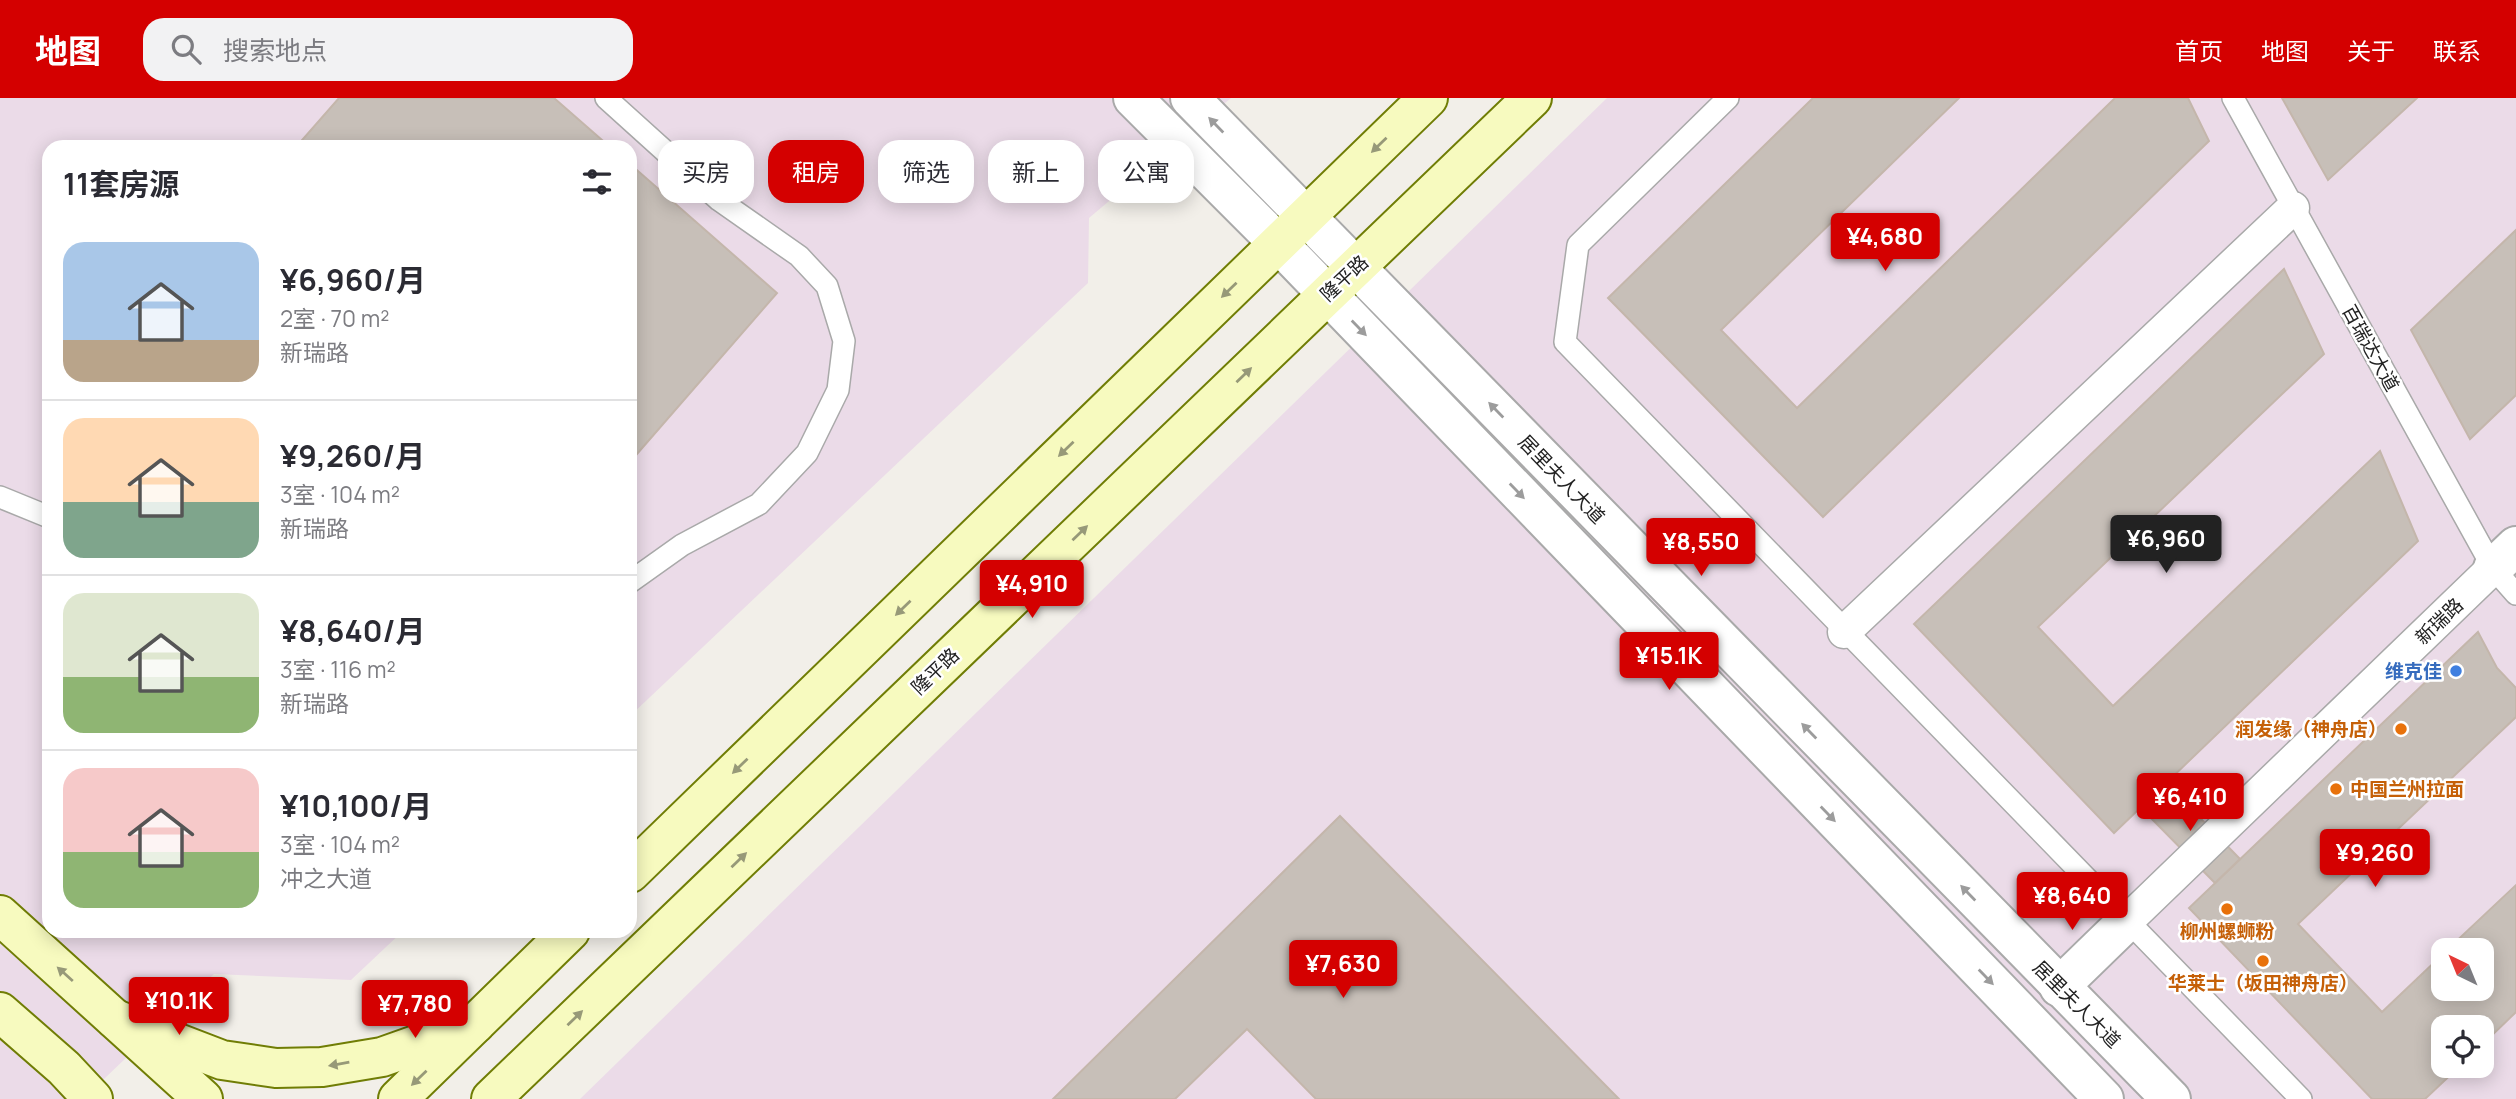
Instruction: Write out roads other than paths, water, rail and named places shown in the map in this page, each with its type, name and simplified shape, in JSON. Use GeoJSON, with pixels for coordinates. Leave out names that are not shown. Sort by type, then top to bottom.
{"type":"FeatureCollection","features":[{"type":"Feature","properties":{"kind":"main road"},"geometry":{"type":"LineString","coordinates":[[637,866],[1428,98]]}},
{"type":"Feature","properties":{"kind":"main road","name":"隆平路"},"geometry":{"type":"LineString","coordinates":[[491,1099],[1532,98]]}},
{"type":"Feature","properties":{"kind":"main road"},"geometry":{"type":"LineString","coordinates":[[0,915],[203,1099]]}},
{"type":"Feature","properties":{"kind":"main road"},"geometry":{"type":"LineString","coordinates":[[398,1099],[563,938]]}},
{"type":"Feature","properties":{"kind":"main road"},"geometry":{"type":"LineString","coordinates":[[0,1012],[93,1099]]}},
{"type":"Feature","properties":{"kind":"main road"},"geometry":{"type":"LineString","coordinates":[[116,1019],[222,1060],[276,1068],[322,1067],[382,1057],[475,1024]]}},
{"type":"Feature","properties":{"kind":"main road"},"geometry":{"type":"LineString","coordinates":[[513,1099],[542,1050]]}},
{"type":"Feature","properties":{"kind":"street"},"geometry":{"type":"LineString","coordinates":[[1133,98],[1278,243],[2092,1095]]}},
{"type":"Feature","properties":{"kind":"street","name":"居里夫人大道"},"geometry":{"type":"LineString","coordinates":[[1190,98],[2171,1099]]}},
{"type":"Feature","properties":{"kind":"street"},"geometry":{"type":"LineString","coordinates":[[1844,632],[2293,208]]}},
{"type":"Feature","properties":{"kind":"street","name":"新瑞路"},"geometry":{"type":"LineString","coordinates":[[2059,987],[2508,569]]}},
{"type":"Feature","properties":{"kind":"lane"},"geometry":{"type":"LineString","coordinates":[[606,98],[719,200],[799,256],[827,286],[844,341],[838,390],[807,453],[759,504],[682,545],[637,577]]}},
{"type":"Feature","properties":{"kind":"lane"},"geometry":{"type":"LineString","coordinates":[[1728,98],[1578,245],[1565,342],[1844,632],[2301,1099]]}},
{"type":"Feature","properties":{"kind":"lane","name":"百瑞达大道"},"geometry":{"type":"LineString","coordinates":[[2233,98],[2293,208],[2508,569]]}},
{"type":"Feature","properties":{"kind":"lane"},"geometry":{"type":"LineString","coordinates":[[0,497],[42,514]]}},
{"type":"Feature","properties":{"kind":"place","name":"维克佳"},"geometry":{"type":"Point","coordinates":[2456,671]}},
{"type":"Feature","properties":{"kind":"place","name":"润发缘（神舟店）"},"geometry":{"type":"Point","coordinates":[2401,729]}},
{"type":"Feature","properties":{"kind":"place","name":"中国兰州拉面"},"geometry":{"type":"Point","coordinates":[2336,789]}},
{"type":"Feature","properties":{"kind":"place","name":"柳州螺蛳粉"},"geometry":{"type":"Point","coordinates":[2227,909]}},
{"type":"Feature","properties":{"kind":"place","name":"华莱士（坂田神舟店）"},"geometry":{"type":"Point","coordinates":[2263,961]}}]}
